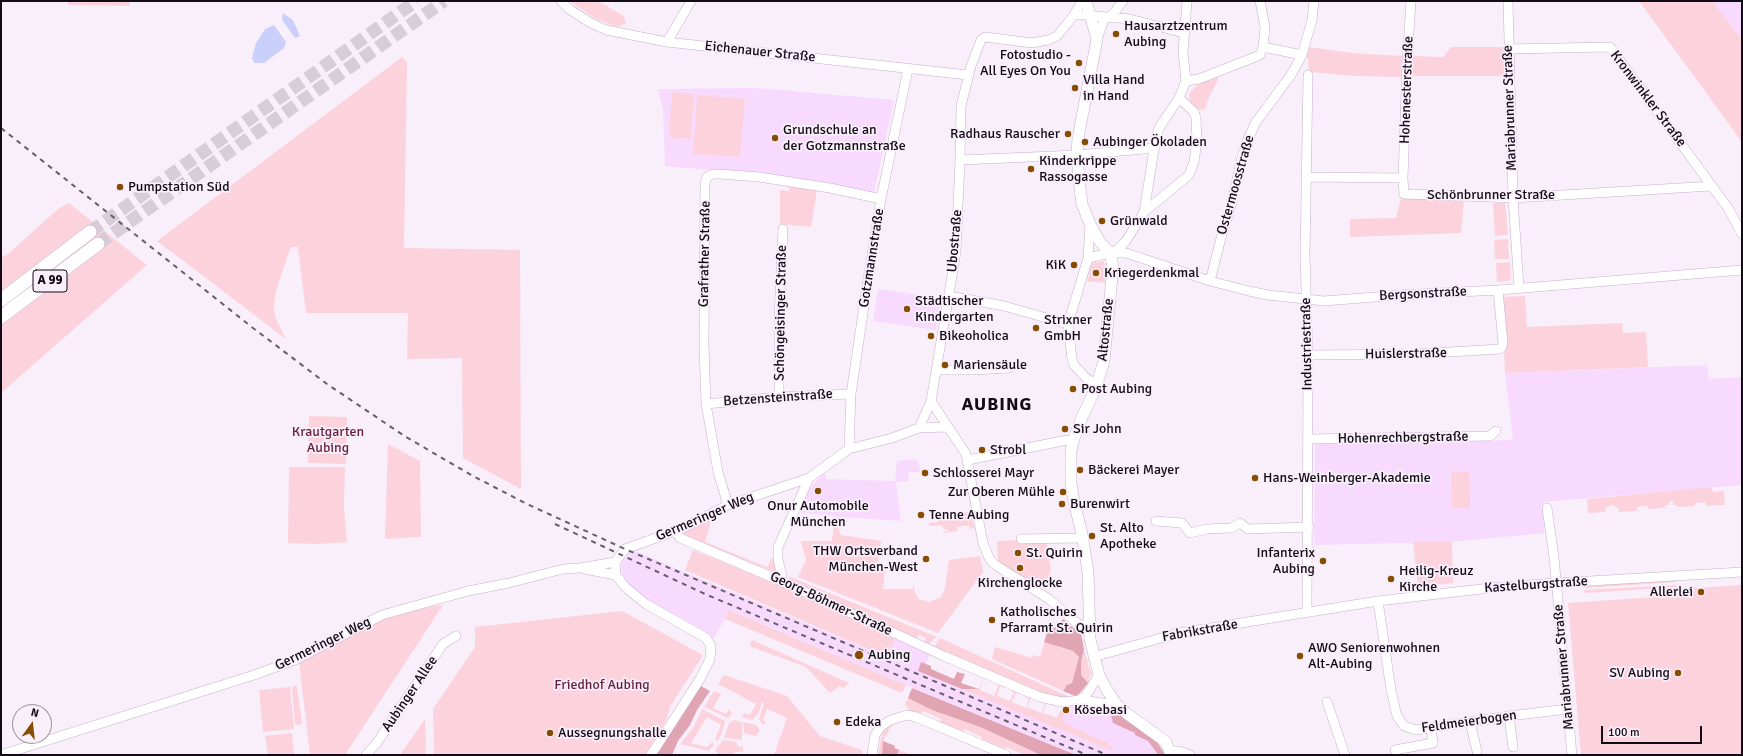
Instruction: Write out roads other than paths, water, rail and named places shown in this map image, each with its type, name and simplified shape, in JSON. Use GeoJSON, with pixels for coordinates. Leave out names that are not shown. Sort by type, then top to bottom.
{"type":"FeatureCollection","features":[{"type":"Feature","properties":{"kind":"highway","name":"A 99"},"geometry":{"type":"LineString","coordinates":[[1,300],[90,232]]}},
{"type":"Feature","properties":{"kind":"highway","name":"A 99"},"geometry":{"type":"LineString","coordinates":[[1,317],[98,244]]}},
{"type":"Feature","properties":{"kind":"main road"},"geometry":{"type":"LineString","coordinates":[[1086,1],[1097,39],[1078,138],[1077,155],[1082,204],[1090,224],[1100,242],[1110,253]]}},
{"type":"Feature","properties":{"kind":"main road","name":"Altostraße"},"geometry":{"type":"LineString","coordinates":[[1110,253],[1113,266],[1104,361],[1097,385],[1073,441],[1071,451],[1071,483],[1088,572],[1089,626],[1094,657],[1099,675],[1117,704],[1126,713],[1166,742],[1171,753]]}},
{"type":"Feature","properties":{"kind":"street","name":"Eichenauer Straße"},"geometry":{"type":"LineString","coordinates":[[561,1],[569,9],[589,22],[606,30],[667,42],[968,75]]}},
{"type":"Feature","properties":{"kind":"street"},"geometry":{"type":"LineString","coordinates":[[667,42],[691,1]]}},
{"type":"Feature","properties":{"kind":"street","name":"Ubostraße"},"geometry":{"type":"LineString","coordinates":[[932,401],[956,252],[961,106],[968,75],[981,40],[985,37],[1032,43],[1048,40],[1057,36],[1074,15],[1082,1]]}},
{"type":"Feature","properties":{"kind":"street"},"geometry":{"type":"LineString","coordinates":[[1097,39],[1102,24],[1123,1]]}},
{"type":"Feature","properties":{"kind":"street"},"geometry":{"type":"LineString","coordinates":[[1144,212],[1159,128],[1179,98],[1186,81],[1184,33],[1187,1]]}},
{"type":"Feature","properties":{"kind":"street"},"geometry":{"type":"LineString","coordinates":[[1186,81],[1199,79],[1260,55],[1264,47],[1265,31],[1260,1]]}},
{"type":"Feature","properties":{"kind":"street"},"geometry":{"type":"LineString","coordinates":[[1264,47],[1302,55],[1312,20],[1314,1]]}},
{"type":"Feature","properties":{"kind":"street","name":"Hohenesterstraße"},"geometry":{"type":"LineString","coordinates":[[1403,178],[1411,1]]}},
{"type":"Feature","properties":{"kind":"street","name":"Mariabrunner Straße"},"geometry":{"type":"LineString","coordinates":[[1508,1],[1512,198],[1519,288]]}},
{"type":"Feature","properties":{"kind":"street"},"geometry":{"type":"LineString","coordinates":[[1074,15],[1109,16],[1130,19],[1184,33]]}},
{"type":"Feature","properties":{"kind":"street","name":"Kronwinkler Straße"},"geometry":{"type":"LineString","coordinates":[[1508,49],[1610,47],[1728,208],[1742,234]]}},
{"type":"Feature","properties":{"kind":"street","name":"Ostermoosstraße"},"geometry":{"type":"LineString","coordinates":[[1210,281],[1248,138],[1256,122],[1291,75],[1302,55]]}},
{"type":"Feature","properties":{"kind":"street","name":"Gotzmannstraße"},"geometry":{"type":"LineString","coordinates":[[849,449],[851,394],[881,198],[908,69]]}},
{"type":"Feature","properties":{"kind":"street","name":"Industriestraße"},"geometry":{"type":"LineString","coordinates":[[1307,612],[1309,527],[1308,355],[1305,256],[1308,75]]}},
{"type":"Feature","properties":{"kind":"street"},"geometry":{"type":"LineString","coordinates":[[1088,258],[1110,253],[1118,249],[1126,241],[1144,212],[1189,175],[1194,162],[1197,141],[1196,118],[1194,112],[1179,98]]}},
{"type":"Feature","properties":{"kind":"street"},"geometry":{"type":"LineString","coordinates":[[960,160],[1077,155],[1155,148]]}},
{"type":"Feature","properties":{"kind":"street","name":"Grafrather Straße"},"geometry":{"type":"LineString","coordinates":[[728,505],[718,472],[706,404],[704,345],[707,177],[713,174],[759,177],[830,188],[881,198]]}},
{"type":"Feature","properties":{"kind":"street"},"geometry":{"type":"LineString","coordinates":[[1306,177],[1403,178]]}},
{"type":"Feature","properties":{"kind":"street","name":"Schönbrunner Straße"},"geometry":{"type":"LineString","coordinates":[[1403,178],[1404,194],[1512,198],[1712,186]]}},
{"type":"Feature","properties":{"kind":"street"},"geometry":{"type":"LineString","coordinates":[[1090,224],[1088,258],[1068,324],[1074,365],[1086,378],[1097,385]]}},
{"type":"Feature","properties":{"kind":"street","name":"Schöngeisinger Straße"},"geometry":{"type":"LineString","coordinates":[[780,397],[779,318],[783,229]]}},
{"type":"Feature","properties":{"kind":"street","name":"Bergsonstraße"},"geometry":{"type":"LineString","coordinates":[[1110,253],[1126,253],[1210,281],[1268,295],[1324,301],[1498,290],[1742,270]]}},
{"type":"Feature","properties":{"kind":"street","name":"Huislerstraße"},"geometry":{"type":"LineString","coordinates":[[1308,355],[1417,354],[1496,349],[1502,347],[1498,290]]}},
{"type":"Feature","properties":{"kind":"street"},"geometry":{"type":"LineString","coordinates":[[949,296],[1004,306],[1068,324]]}},
{"type":"Feature","properties":{"kind":"street"},"geometry":{"type":"LineString","coordinates":[[936,370],[1009,368]]}},
{"type":"Feature","properties":{"kind":"street","name":"Betzensteinstraße"},"geometry":{"type":"LineString","coordinates":[[706,404],[780,397],[851,394]]}},
{"type":"Feature","properties":{"kind":"street"},"geometry":{"type":"LineString","coordinates":[[932,401],[966,454],[983,543],[994,564],[1044,595],[1078,624],[1089,626]]}},
{"type":"Feature","properties":{"kind":"street"},"geometry":{"type":"LineString","coordinates":[[919,428],[932,401]]}},
{"type":"Feature","properties":{"kind":"street","name":"Germeringer Weg"},"geometry":{"type":"LineString","coordinates":[[1,755],[247,678],[295,660],[382,615],[468,591],[509,583],[563,569],[580,568],[614,562],[625,549],[675,531],[728,505],[809,478],[849,449],[892,438],[919,428],[948,427]]}},
{"type":"Feature","properties":{"kind":"street","name":"Hohenrechbergstraße"},"geometry":{"type":"LineString","coordinates":[[1308,439],[1490,436],[1496,431]]}},
{"type":"Feature","properties":{"kind":"street"},"geometry":{"type":"LineString","coordinates":[[968,460],[1067,440],[1073,441]]}},
{"type":"Feature","properties":{"kind":"street"},"geometry":{"type":"LineString","coordinates":[[783,582],[778,560],[778,547],[809,478]]}},
{"type":"Feature","properties":{"kind":"street","name":"Mariabrunner Straße"},"geometry":{"type":"LineString","coordinates":[[1547,508],[1556,583],[1572,755]]}},
{"type":"Feature","properties":{"kind":"street"},"geometry":{"type":"LineString","coordinates":[[1156,521],[1182,523],[1190,533],[1207,529],[1231,528],[1240,523],[1248,529],[1309,527]]}},
{"type":"Feature","properties":{"kind":"street","name":"Georg-Böhmer-Straße"},"geometry":{"type":"LineString","coordinates":[[675,531],[680,538],[783,582],[944,656],[1040,697],[1062,702],[1080,700],[1117,704]]}},
{"type":"Feature","properties":{"kind":"street"},"geometry":{"type":"LineString","coordinates":[[1021,539],[1082,538]]}},
{"type":"Feature","properties":{"kind":"street"},"geometry":{"type":"LineString","coordinates":[[614,562],[616,575],[625,587],[646,604],[706,638],[711,646],[710,659],[700,680],[651,755]]}},
{"type":"Feature","properties":{"kind":"street","name":"Germeringer Weg"},"geometry":{"type":"LineString","coordinates":[[580,568],[616,575]]}},
{"type":"Feature","properties":{"kind":"street","name":"Kastelburgstraße"},"geometry":{"type":"LineString","coordinates":[[1307,612],[1378,601],[1490,588],[1742,572]]}},
{"type":"Feature","properties":{"kind":"street","name":"Feldmeierbogen"},"geometry":{"type":"LineString","coordinates":[[1378,601],[1391,690],[1397,716],[1404,726],[1412,729],[1431,728],[1568,709]]}},
{"type":"Feature","properties":{"kind":"street","name":"Fabrikstraße"},"geometry":{"type":"LineString","coordinates":[[1094,657],[1168,636],[1307,612]]}},
{"type":"Feature","properties":{"kind":"street","name":"Aubinger Allee"},"geometry":{"type":"LineString","coordinates":[[366,755],[376,744],[444,644],[456,636]]}},
{"type":"Feature","properties":{"kind":"street"},"geometry":{"type":"LineString","coordinates":[[1080,700],[1087,694],[1099,675]]}},
{"type":"Feature","properties":{"kind":"street"},"geometry":{"type":"LineString","coordinates":[[1328,702],[1345,755]]}},
{"type":"Feature","properties":{"kind":"street"},"geometry":{"type":"LineString","coordinates":[[872,755],[875,735],[881,726],[891,720],[907,715],[919,718],[1006,755]]}},
{"type":"Feature","properties":{"kind":"street"},"geometry":{"type":"LineString","coordinates":[[1509,716],[1512,747]]}},
{"type":"Feature","properties":{"kind":"street"},"geometry":{"type":"LineString","coordinates":[[1470,722],[1477,751]]}},
{"type":"Feature","properties":{"kind":"street"},"geometry":{"type":"LineString","coordinates":[[1395,750],[1433,743],[1431,728]]}},
{"type":"Feature","properties":{"kind":"street"},"geometry":{"type":"LineString","coordinates":[[1171,753],[1179,751],[1190,755]]}},
{"type":"Feature","properties":{"kind":"water"},"geometry":{"type":"Polygon","coordinates":[[[283,13],[293,20],[300,36],[295,38],[282,20],[283,13]]]}},
{"type":"Feature","properties":{"kind":"water"},"geometry":{"type":"Polygon","coordinates":[[[274,25],[286,42],[284,48],[264,63],[254,63],[252,58],[256,43],[265,29],[274,25]]]}},
{"type":"Feature","properties":{"kind":"tunnel"},"geometry":{"type":"LineString","coordinates":[[90,232],[416,1]]}},
{"type":"Feature","properties":{"kind":"tunnel"},"geometry":{"type":"LineString","coordinates":[[98,244],[444,1]]}},
{"type":"Feature","properties":{"kind":"railway"},"geometry":{"type":"LineString","coordinates":[[1,128],[253,328],[327,384],[406,437],[473,476],[527,504],[625,549],[1107,755]]}},
{"type":"Feature","properties":{"kind":"railway"},"geometry":{"type":"LineString","coordinates":[[555,524],[705,594],[1087,755]]}},
{"type":"Feature","properties":{"kind":"place","name":"Hausarztzentrum Aubing"},"geometry":{"type":"Point","coordinates":[1116,34]}},
{"type":"Feature","properties":{"kind":"place","name":"Fotostudio - All Eyes On You"},"geometry":{"type":"Point","coordinates":[1079,63]}},
{"type":"Feature","properties":{"kind":"place","name":"Villa Hand in Hand"},"geometry":{"type":"Point","coordinates":[1075,88]}},
{"type":"Feature","properties":{"kind":"place","name":"Radhaus Rauscher"},"geometry":{"type":"Point","coordinates":[1068,134]}},
{"type":"Feature","properties":{"kind":"place","name":"Grundschule an der Gotzmannstraße"},"geometry":{"type":"Point","coordinates":[775,138]}},
{"type":"Feature","properties":{"kind":"place","name":"Aubinger Ökoladen"},"geometry":{"type":"Point","coordinates":[1085,142]}},
{"type":"Feature","properties":{"kind":"place","name":"Kinderkrippe Rassogasse"},"geometry":{"type":"Point","coordinates":[1031,169]}},
{"type":"Feature","properties":{"kind":"place","name":"Pumpstation Süd"},"geometry":{"type":"Point","coordinates":[120,187]}},
{"type":"Feature","properties":{"kind":"place","name":"Grünwald"},"geometry":{"type":"Point","coordinates":[1102,221]}},
{"type":"Feature","properties":{"kind":"place","name":"KiK"},"geometry":{"type":"Point","coordinates":[1074,265]}},
{"type":"Feature","properties":{"kind":"place","name":"Kriegerdenkmal"},"geometry":{"type":"Point","coordinates":[1096,273]}},
{"type":"Feature","properties":{"kind":"place","name":"Städtischer Kindergarten"},"geometry":{"type":"Point","coordinates":[907,309]}},
{"type":"Feature","properties":{"kind":"place","name":"Strixner GmbH"},"geometry":{"type":"Point","coordinates":[1036,328]}},
{"type":"Feature","properties":{"kind":"place","name":"Bikeoholica"},"geometry":{"type":"Point","coordinates":[931,336]}},
{"type":"Feature","properties":{"kind":"place","name":"Mariensäule"},"geometry":{"type":"Point","coordinates":[945,365]}},
{"type":"Feature","properties":{"kind":"place","name":"Post Aubing"},"geometry":{"type":"Point","coordinates":[1073,389]}},
{"type":"Feature","properties":{"kind":"place","name":"Sir John"},"geometry":{"type":"Point","coordinates":[1065,429]}},
{"type":"Feature","properties":{"kind":"place","name":"Strobl"},"geometry":{"type":"Point","coordinates":[982,450]}},
{"type":"Feature","properties":{"kind":"place","name":"Bäckerei Mayer"},"geometry":{"type":"Point","coordinates":[1080,470]}},
{"type":"Feature","properties":{"kind":"place","name":"Schlosserei Mayr"},"geometry":{"type":"Point","coordinates":[925,473]}},
{"type":"Feature","properties":{"kind":"place","name":"Hans-Weinberger-Akademie"},"geometry":{"type":"Point","coordinates":[1255,478]}},
{"type":"Feature","properties":{"kind":"place","name":"Onur Automobile München"},"geometry":{"type":"Point","coordinates":[818,491]}},
{"type":"Feature","properties":{"kind":"place","name":"Zur Oberen Mühle"},"geometry":{"type":"Point","coordinates":[1063,492]}},
{"type":"Feature","properties":{"kind":"place","name":"Burenwirt"},"geometry":{"type":"Point","coordinates":[1062,504]}},
{"type":"Feature","properties":{"kind":"place","name":"Tenne Aubing"},"geometry":{"type":"Point","coordinates":[921,515]}},
{"type":"Feature","properties":{"kind":"place","name":"St. Alto Apotheke"},"geometry":{"type":"Point","coordinates":[1092,536]}},
{"type":"Feature","properties":{"kind":"place","name":"St. Quirin"},"geometry":{"type":"Point","coordinates":[1018,553]}},
{"type":"Feature","properties":{"kind":"place","name":"THW Ortsverband München-West"},"geometry":{"type":"Point","coordinates":[926,559]}},
{"type":"Feature","properties":{"kind":"place","name":"Infanterix Aubing"},"geometry":{"type":"Point","coordinates":[1323,561]}},
{"type":"Feature","properties":{"kind":"place","name":"Kirchenglocke"},"geometry":{"type":"Point","coordinates":[1020,568]}},
{"type":"Feature","properties":{"kind":"place","name":"Heilig-Kreuz Kirche"},"geometry":{"type":"Point","coordinates":[1391,579]}},
{"type":"Feature","properties":{"kind":"place","name":"Allerlei"},"geometry":{"type":"Point","coordinates":[1701,592]}},
{"type":"Feature","properties":{"kind":"place","name":"Katholisches Pfarramt St. Quirin"},"geometry":{"type":"Point","coordinates":[992,620]}},
{"type":"Feature","properties":{"kind":"place","name":"Aubing"},"geometry":{"type":"Point","coordinates":[859,655]}},
{"type":"Feature","properties":{"kind":"place","name":"AWO Seniorenwohnen Alt-Aubing"},"geometry":{"type":"Point","coordinates":[1300,656]}},
{"type":"Feature","properties":{"kind":"place","name":"SV Aubing"},"geometry":{"type":"Point","coordinates":[1678,673]}},
{"type":"Feature","properties":{"kind":"place","name":"Kösebasi"},"geometry":{"type":"Point","coordinates":[1066,710]}},
{"type":"Feature","properties":{"kind":"place","name":"Edeka"},"geometry":{"type":"Point","coordinates":[837,722]}},
{"type":"Feature","properties":{"kind":"place","name":"Aussegnungshalle"},"geometry":{"type":"Point","coordinates":[550,733]}},
{"type":"Feature","properties":{"kind":"district","name":"AUBING"},"geometry":{"type":"Point","coordinates":[997,405]}},
{"type":"Feature","properties":{"kind":"park label","name":"Krautgarten Aubing"},"geometry":{"type":"Point","coordinates":[328,440]}},
{"type":"Feature","properties":{"kind":"park label","name":"Friedhof Aubing"},"geometry":{"type":"Point","coordinates":[602,685]}}]}
